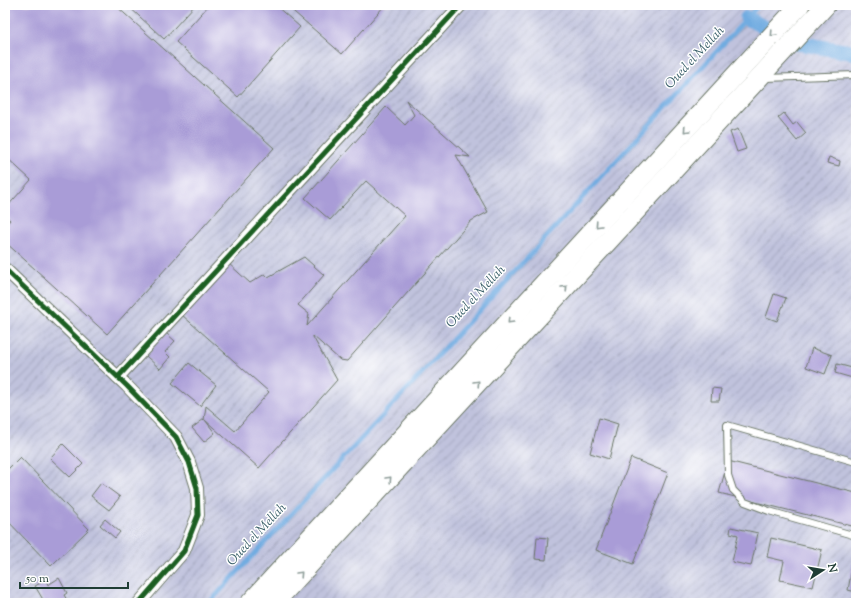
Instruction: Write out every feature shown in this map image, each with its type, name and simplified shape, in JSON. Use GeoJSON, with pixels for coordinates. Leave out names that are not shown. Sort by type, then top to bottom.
{"type":"FeatureCollection","features":[{"type":"Feature","properties":{"kind":"main road"},"geometry":{"type":"LineString","coordinates":[[250,603],[800,5]]}},
{"type":"Feature","properties":{"kind":"main road"},"geometry":{"type":"LineString","coordinates":[[274,603],[826,5]]}},
{"type":"Feature","properties":{"kind":"street"},"geometry":{"type":"LineString","coordinates":[[118,377],[462,5]]}},
{"type":"Feature","properties":{"kind":"street"},"geometry":{"type":"LineString","coordinates":[[5,269],[128,386],[176,437],[189,462],[196,488],[198,515],[184,551],[139,603]]}},
{"type":"Feature","properties":{"kind":"lane"},"geometry":{"type":"LineString","coordinates":[[759,78],[856,75]]}},
{"type":"Feature","properties":{"kind":"lane"},"geometry":{"type":"LineString","coordinates":[[856,462],[727,425],[728,474],[733,490],[745,502],[769,511],[856,536]]}},
{"type":"Feature","properties":{"kind":"shaded area"},"geometry":{"type":"Polygon","coordinates":[[[5,5],[856,5],[856,603],[5,603],[5,5]]]}},
{"type":"Feature","properties":{"kind":"building"},"geometry":{"type":"Polygon","coordinates":[[[5,5],[115,5],[274,148],[107,334],[5,242],[5,226],[10,220],[5,215],[5,209],[31,180],[5,156],[5,5]]]}},
{"type":"Feature","properties":{"kind":"building"},"geometry":{"type":"Polygon","coordinates":[[[127,5],[195,5],[164,39],[127,5]]]}},
{"type":"Feature","properties":{"kind":"building"},"geometry":{"type":"Polygon","coordinates":[[[209,5],[275,5],[300,27],[238,97],[176,42],[209,5]]]}},
{"type":"Feature","properties":{"kind":"building"},"geometry":{"type":"Polygon","coordinates":[[[286,5],[385,5],[342,54],[286,5]]]}},
{"type":"Feature","properties":{"kind":"building"},"geometry":{"type":"Polygon","coordinates":[[[406,100],[470,157],[456,155],[488,212],[471,221],[347,361],[340,360],[313,336],[337,380],[259,468],[205,420],[215,433],[204,442],[192,428],[204,420],[206,406],[235,431],[269,392],[182,315],[228,263],[250,283],[265,274],[268,277],[304,257],[324,275],[298,305],[309,314],[307,326],[405,216],[366,181],[330,220],[305,198],[386,107],[405,125],[414,115],[406,100]]]}},
{"type":"Feature","properties":{"kind":"building"},"geometry":{"type":"Polygon","coordinates":[[[784,113],[793,125],[797,122],[806,133],[797,141],[778,118],[784,113]]]}},
{"type":"Feature","properties":{"kind":"building"},"geometry":{"type":"Polygon","coordinates":[[[738,129],[746,149],[737,152],[730,132],[738,129]]]}},
{"type":"Feature","properties":{"kind":"building"},"geometry":{"type":"Polygon","coordinates":[[[829,157],[840,161],[839,166],[827,163],[829,157]]]}},
{"type":"Feature","properties":{"kind":"building"},"geometry":{"type":"Polygon","coordinates":[[[774,294],[786,298],[777,321],[766,317],[774,294]]]}},
{"type":"Feature","properties":{"kind":"building"},"geometry":{"type":"Polygon","coordinates":[[[166,333],[175,341],[165,352],[170,357],[160,369],[146,356],[166,333]]]}},
{"type":"Feature","properties":{"kind":"building"},"geometry":{"type":"Polygon","coordinates":[[[812,348],[832,355],[825,374],[806,367],[812,348]]]}},
{"type":"Feature","properties":{"kind":"building"},"geometry":{"type":"Polygon","coordinates":[[[189,363],[216,385],[200,406],[172,383],[189,363]]]}},
{"type":"Feature","properties":{"kind":"building"},"geometry":{"type":"Polygon","coordinates":[[[837,364],[856,369],[856,379],[835,373],[837,364]]]}},
{"type":"Feature","properties":{"kind":"building"},"geometry":{"type":"Polygon","coordinates":[[[712,388],[721,389],[719,401],[711,401],[712,388]]]}},
{"type":"Feature","properties":{"kind":"building"},"geometry":{"type":"Polygon","coordinates":[[[599,418],[618,424],[609,459],[590,453],[599,418]]]}},
{"type":"Feature","properties":{"kind":"building"},"geometry":{"type":"Polygon","coordinates":[[[63,444],[83,464],[70,477],[50,458],[63,444]]]}},
{"type":"Feature","properties":{"kind":"building"},"geometry":{"type":"Polygon","coordinates":[[[20,457],[89,529],[51,566],[5,518],[5,472],[20,457]]]}},
{"type":"Feature","properties":{"kind":"building"},"geometry":{"type":"Polygon","coordinates":[[[631,458],[668,473],[633,564],[596,550],[631,458]]]}},
{"type":"Feature","properties":{"kind":"building"},"geometry":{"type":"Polygon","coordinates":[[[728,461],[856,493],[856,527],[719,493],[728,461]]]}},
{"type":"Feature","properties":{"kind":"building"},"geometry":{"type":"Polygon","coordinates":[[[101,483],[120,497],[109,510],[91,496],[101,483]]]}},
{"type":"Feature","properties":{"kind":"building"},"geometry":{"type":"Polygon","coordinates":[[[105,519],[120,532],[115,538],[100,525],[105,519]]]}},
{"type":"Feature","properties":{"kind":"building"},"geometry":{"type":"Polygon","coordinates":[[[731,527],[758,533],[751,566],[732,562],[738,535],[730,533],[731,527]]]}},
{"type":"Feature","properties":{"kind":"building"},"geometry":{"type":"Polygon","coordinates":[[[537,537],[548,538],[546,560],[535,559],[537,537]]]}},
{"type":"Feature","properties":{"kind":"building"},"geometry":{"type":"Polygon","coordinates":[[[771,538],[822,550],[813,587],[780,580],[784,561],[767,557],[771,538]]]}},
{"type":"Feature","properties":{"kind":"building"},"geometry":{"type":"Polygon","coordinates":[[[853,563],[856,564],[856,592],[848,590],[853,563]]]}},
{"type":"Feature","properties":{"kind":"building"},"geometry":{"type":"Polygon","coordinates":[[[59,578],[67,593],[64,595],[67,600],[62,603],[45,603],[35,586],[46,580],[48,585],[59,578]]]}},
{"type":"Feature","properties":{"kind":"waterway","name":"Oued el Mellah"},"geometry":{"type":"LineString","coordinates":[[209,603],[759,5]]}},
{"type":"Feature","properties":{"kind":"waterway"},"geometry":{"type":"LineString","coordinates":[[747,18],[791,42],[856,53]]}},
{"type":"Feature","properties":{"kind":"cycle path"},"geometry":{"type":"LineString","coordinates":[[118,377],[461,5]]}},
{"type":"Feature","properties":{"kind":"cycle path"},"geometry":{"type":"LineString","coordinates":[[5,269],[127,386],[176,437],[189,462],[197,488],[198,515],[184,551],[139,603]]}}]}
